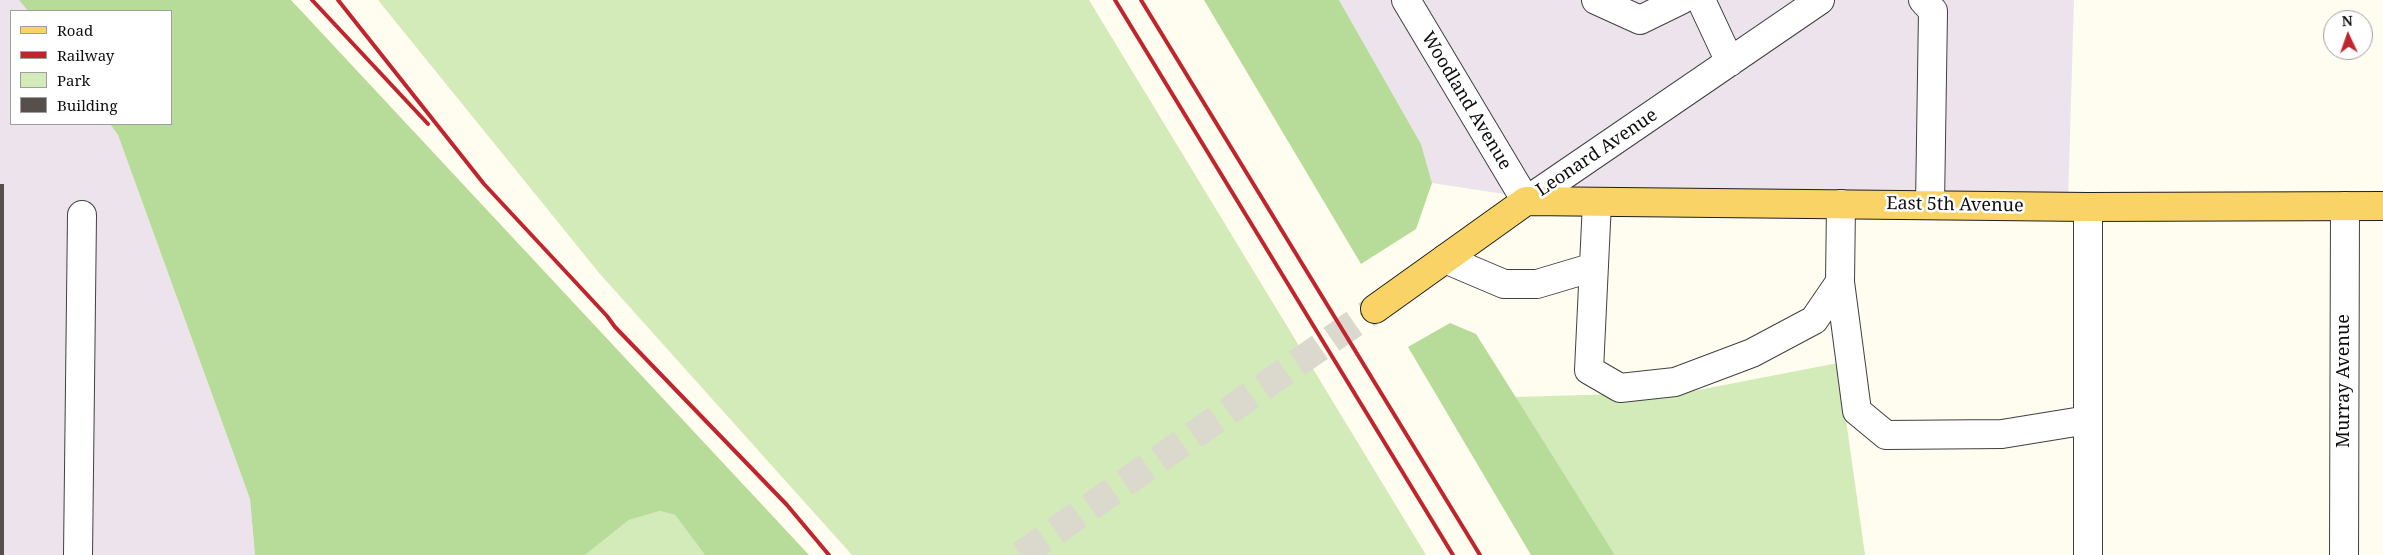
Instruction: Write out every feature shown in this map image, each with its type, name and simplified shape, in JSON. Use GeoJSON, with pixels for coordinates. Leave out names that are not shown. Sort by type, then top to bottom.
{"type":"FeatureCollection","features":[{"type":"Feature","properties":{"kind":"main road","name":"East 5th Avenue"},"geometry":{"type":"LineString","coordinates":[[1526,201],[2088,207],[2383,206]]}},
{"type":"Feature","properties":{"kind":"main road","name":"Leonard Avenue"},"geometry":{"type":"LineString","coordinates":[[1375,308],[1526,201]]}},
{"type":"Feature","properties":{"kind":"street","name":"Woodland Avenue"},"geometry":{"type":"LineString","coordinates":[[1406,0],[1526,201]]}},
{"type":"Feature","properties":{"kind":"street"},"geometry":{"type":"LineString","coordinates":[[1596,0],[1640,20],[1681,0]]}},
{"type":"Feature","properties":{"kind":"street"},"geometry":{"type":"LineString","coordinates":[[1701,0],[1730,62]]}},
{"type":"Feature","properties":{"kind":"street","name":"Leonard Avenue"},"geometry":{"type":"LineString","coordinates":[[1526,201],[1820,0]]}},
{"type":"Feature","properties":{"kind":"street"},"geometry":{"type":"LineString","coordinates":[[1923,0],[1932,11],[1930,205]]}},
{"type":"Feature","properties":{"kind":"street"},"geometry":{"type":"LineString","coordinates":[[1597,202],[1589,370],[1620,388],[1675,382],[1752,353],[1814,320],[1840,282]]}},
{"type":"Feature","properties":{"kind":"street"},"geometry":{"type":"LineString","coordinates":[[1840,204],[1840,282],[1857,412],[1886,435],[2002,434],[2088,420]]}},
{"type":"Feature","properties":{"kind":"street","name":"Murray Avenue"},"geometry":{"type":"LineString","coordinates":[[2344,555],[2345,206]]}},
{"type":"Feature","properties":{"kind":"street"},"geometry":{"type":"LineString","coordinates":[[2088,207],[2088,555]]}},
{"type":"Feature","properties":{"kind":"street"},"geometry":{"type":"LineString","coordinates":[[78,555],[82,215]]}},
{"type":"Feature","properties":{"kind":"street"},"geometry":{"type":"LineString","coordinates":[[1445,259],[1504,284],[1537,284],[1594,267]]}},
{"type":"Feature","properties":{"kind":"shaded area"},"geometry":{"type":"Polygon","coordinates":[[[0,0],[19,0],[27,10],[10,10],[10,125],[111,125],[118,135],[250,499],[255,555],[0,555],[0,0]]]}},
{"type":"Feature","properties":{"kind":"shaded area"},"geometry":{"type":"Polygon","coordinates":[[[1339,0],[2074,0],[2068,201],[1550,201],[1432,183],[1421,144],[1339,0]]]}},
{"type":"Feature","properties":{"kind":"green space"},"geometry":{"type":"Polygon","coordinates":[[[19,0],[291,0],[809,555],[705,555],[675,515],[660,511],[629,520],[585,555],[255,555],[250,499],[118,135],[111,125],[172,125],[172,10],[27,10],[19,0]]]}},
{"type":"Feature","properties":{"kind":"green space"},"geometry":{"type":"Polygon","coordinates":[[[378,0],[1089,0],[1426,555],[852,555],[600,274],[378,0]]]}},
{"type":"Feature","properties":{"kind":"green space"},"geometry":{"type":"Polygon","coordinates":[[[1204,0],[1339,0],[1421,144],[1432,183],[1416,229],[1361,264],[1204,0]]]}},
{"type":"Feature","properties":{"kind":"green space"},"geometry":{"type":"Polygon","coordinates":[[[1450,323],[1476,334],[1615,555],[1531,555],[1408,347],[1450,323]]]}},
{"type":"Feature","properties":{"kind":"green space"},"geometry":{"type":"Polygon","coordinates":[[[1838,363],[1865,555],[1615,555],[1515,397],[1688,392],[1838,363]]]}},
{"type":"Feature","properties":{"kind":"green space"},"geometry":{"type":"Polygon","coordinates":[[[660,511],[675,515],[705,555],[585,555],[629,520],[660,511]]]}},
{"type":"Feature","properties":{"kind":"building"},"geometry":{"type":"Polygon","coordinates":[[[0,184],[4,184],[4,555],[0,555],[0,184]]]}},
{"type":"Feature","properties":{"kind":"tunnel"},"geometry":{"type":"LineString","coordinates":[[1021,555],[1375,309]]}},
{"type":"Feature","properties":{"kind":"railway"},"geometry":{"type":"LineString","coordinates":[[312,0],[428,124]]}},
{"type":"Feature","properties":{"kind":"railway"},"geometry":{"type":"LineString","coordinates":[[338,0],[484,184],[607,316],[615,327],[787,505],[829,555]]}},
{"type":"Feature","properties":{"kind":"railway"},"geometry":{"type":"LineString","coordinates":[[1115,0],[1453,555]]}},
{"type":"Feature","properties":{"kind":"railway"},"geometry":{"type":"LineString","coordinates":[[1141,0],[1480,555]]}}]}
